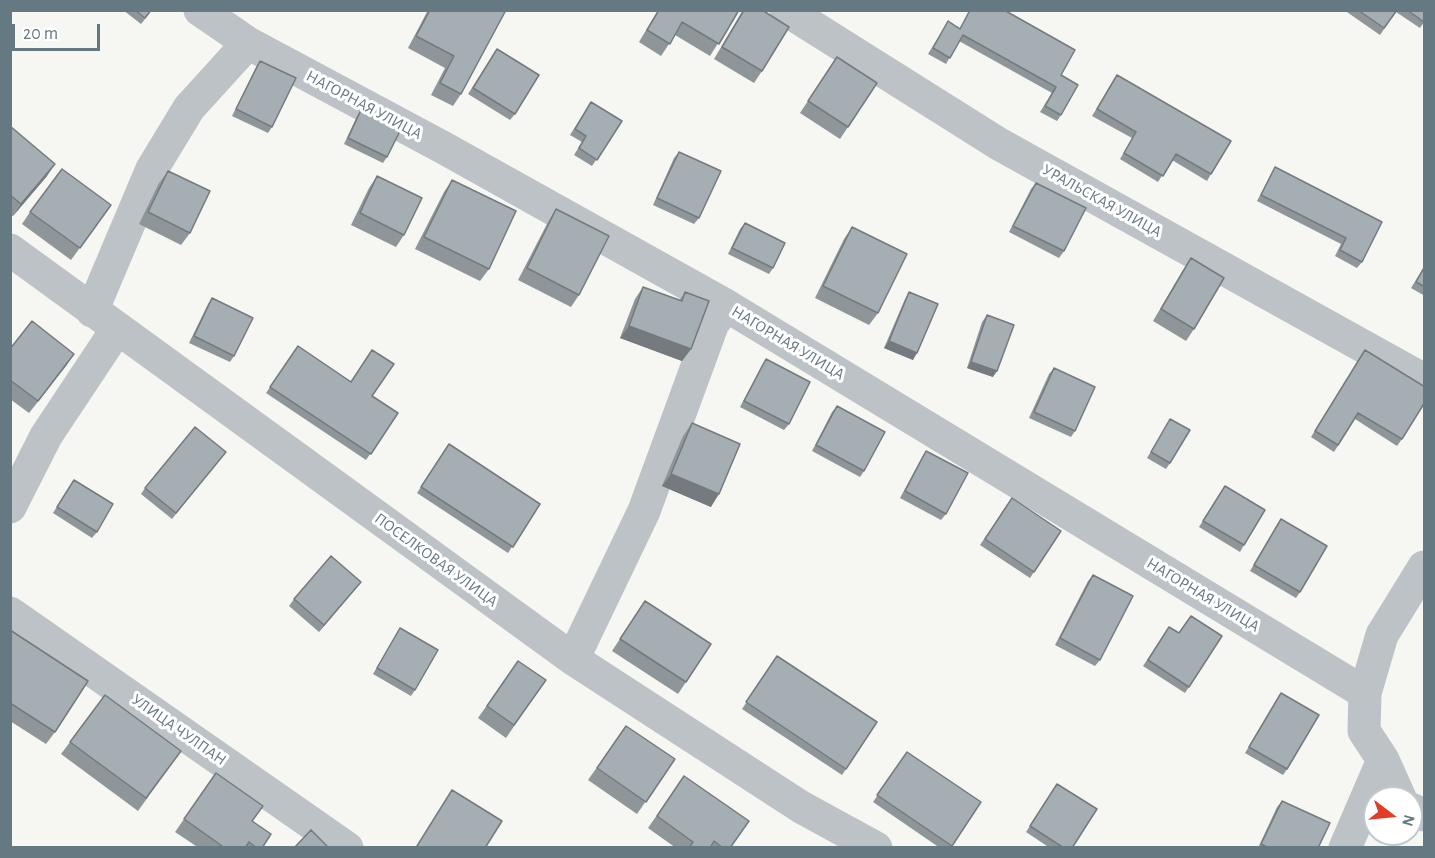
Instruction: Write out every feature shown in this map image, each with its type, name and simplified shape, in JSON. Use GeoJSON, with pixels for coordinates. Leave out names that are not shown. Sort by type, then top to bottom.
{"type":"FeatureCollection","features":[{"type":"Feature","properties":{"kind":"street","name":"НАГОРНАЯ УЛИЦА"},"geometry":{"type":"LineString","coordinates":[[200,10],[248,43],[454,154],[727,306],[1365,693]]}},
{"type":"Feature","properties":{"kind":"street","name":"УРАЛЬСКАЯ УЛИЦА"},"geometry":{"type":"LineString","coordinates":[[786,10],[999,144],[1425,380]]}},
{"type":"Feature","properties":{"kind":"street"},"geometry":{"type":"LineString","coordinates":[[10,507],[105,320],[152,169],[189,108],[248,43]]}},
{"type":"Feature","properties":{"kind":"street","name":"ПОСЕЛКОВАЯ УЛИЦА"},"geometry":{"type":"LineString","coordinates":[[10,250],[573,659],[801,807],[876,848]]}},
{"type":"Feature","properties":{"kind":"street"},"geometry":{"type":"LineString","coordinates":[[573,659],[644,511],[713,323],[727,306]]}},
{"type":"Feature","properties":{"kind":"street"},"geometry":{"type":"LineString","coordinates":[[1395,786],[1383,760],[1364,731],[1365,693],[1382,635],[1425,567]]}},
{"type":"Feature","properties":{"kind":"street","name":"УЛИЦА ЧУЛПАН"},"geometry":{"type":"LineString","coordinates":[[10,613],[347,848]]}},
{"type":"Feature","properties":{"kind":"street"},"geometry":{"type":"LineString","coordinates":[[1346,848],[1383,760]]}},
{"type":"Feature","properties":{"kind":"building"},"geometry":{"type":"Polygon","coordinates":[[[135,10],[151,10],[145,18],[135,10]]]}},
{"type":"Feature","properties":{"kind":"building"},"geometry":{"type":"Polygon","coordinates":[[[430,10],[506,10],[461,94],[440,83],[454,56],[416,36],[430,10]]]}},
{"type":"Feature","properties":{"kind":"building"},"geometry":{"type":"Polygon","coordinates":[[[659,10],[739,10],[719,44],[682,22],[670,44],[647,30],[659,10]]]}},
{"type":"Feature","properties":{"kind":"building"},"geometry":{"type":"Polygon","coordinates":[[[744,10],[762,10],[789,27],[762,71],[722,47],[744,10]]]}},
{"type":"Feature","properties":{"kind":"building"},"geometry":{"type":"Polygon","coordinates":[[[970,10],[1004,10],[1075,50],[1061,75],[1078,85],[1061,115],[1045,106],[1056,87],[963,35],[950,58],[933,48],[948,21],[960,29],[970,10]]]}},
{"type":"Feature","properties":{"kind":"building"},"geometry":{"type":"Polygon","coordinates":[[[1358,10],[1397,10],[1384,28],[1358,10]]]}},
{"type":"Feature","properties":{"kind":"building"},"geometry":{"type":"Polygon","coordinates":[[[1407,10],[1425,10],[1425,21],[1424,22],[1407,10]]]}},
{"type":"Feature","properties":{"kind":"building"},"geometry":{"type":"Polygon","coordinates":[[[497,49],[539,75],[515,114],[473,88],[497,49]]]}},
{"type":"Feature","properties":{"kind":"building"},"geometry":{"type":"Polygon","coordinates":[[[837,57],[877,83],[848,127],[808,101],[837,57]]]}},
{"type":"Feature","properties":{"kind":"building"},"geometry":{"type":"Polygon","coordinates":[[[260,61],[296,78],[272,127],[236,109],[260,61]]]}},
{"type":"Feature","properties":{"kind":"building"},"geometry":{"type":"Polygon","coordinates":[[[1117,75],[1231,141],[1211,174],[1176,154],[1163,176],[1124,153],[1136,132],[1097,109],[1117,75]]]}},
{"type":"Feature","properties":{"kind":"building"},"geometry":{"type":"Polygon","coordinates":[[[591,102],[622,121],[597,160],[579,148],[586,136],[575,129],[591,102]]]}},
{"type":"Feature","properties":{"kind":"building"},"geometry":{"type":"Polygon","coordinates":[[[361,110],[401,129],[387,157],[348,138],[361,110]]]}},
{"type":"Feature","properties":{"kind":"building"},"geometry":{"type":"Polygon","coordinates":[[[10,126],[55,164],[21,204],[10,195],[10,126]]]}},
{"type":"Feature","properties":{"kind":"building"},"geometry":{"type":"Polygon","coordinates":[[[679,152],[721,171],[699,218],[657,198],[679,152]]]}},
{"type":"Feature","properties":{"kind":"building"},"geometry":{"type":"Polygon","coordinates":[[[1275,167],[1382,222],[1362,262],[1340,250],[1346,238],[1261,195],[1275,167]]]}},
{"type":"Feature","properties":{"kind":"building"},"geometry":{"type":"Polygon","coordinates":[[[62,169],[111,205],[80,248],[30,212],[62,169]]]}},
{"type":"Feature","properties":{"kind":"building"},"geometry":{"type":"Polygon","coordinates":[[[168,171],[210,191],[190,233],[148,212],[168,171]]]}},
{"type":"Feature","properties":{"kind":"building"},"geometry":{"type":"Polygon","coordinates":[[[377,176],[422,198],[404,235],[360,213],[377,176]]]}},
{"type":"Feature","properties":{"kind":"building"},"geometry":{"type":"Polygon","coordinates":[[[452,180],[516,211],[489,269],[424,237],[452,180]]]}},
{"type":"Feature","properties":{"kind":"building"},"geometry":{"type":"Polygon","coordinates":[[[1036,183],[1086,208],[1064,251],[1013,226],[1036,183]]]}},
{"type":"Feature","properties":{"kind":"building"},"geometry":{"type":"Polygon","coordinates":[[[556,209],[609,236],[579,295],[527,268],[556,209]]]}},
{"type":"Feature","properties":{"kind":"building"},"geometry":{"type":"Polygon","coordinates":[[[745,223],[785,243],[773,268],[732,248],[745,223]]]}},
{"type":"Feature","properties":{"kind":"building"},"geometry":{"type":"Polygon","coordinates":[[[852,227],[907,254],[878,313],[823,286],[852,227]]]}},
{"type":"Feature","properties":{"kind":"building"},"geometry":{"type":"Polygon","coordinates":[[[1191,258],[1224,278],[1194,329],[1161,309],[1191,258]]]}},
{"type":"Feature","properties":{"kind":"building"},"geometry":{"type":"Polygon","coordinates":[[[1425,266],[1425,287],[1416,282],[1425,266]]]}},
{"type":"Feature","properties":{"kind":"building"},"geometry":{"type":"Polygon","coordinates":[[[643,287],[682,301],[685,292],[709,301],[691,349],[629,326],[643,287]]]}},
{"type":"Feature","properties":{"kind":"building"},"geometry":{"type":"Polygon","coordinates":[[[909,292],[938,304],[917,353],[889,341],[909,292]]]}},
{"type":"Feature","properties":{"kind":"building"},"geometry":{"type":"Polygon","coordinates":[[[212,298],[253,318],[234,356],[194,336],[212,298]]]}},
{"type":"Feature","properties":{"kind":"building"},"geometry":{"type":"Polygon","coordinates":[[[987,315],[1014,325],[997,371],[971,362],[987,315]]]}},
{"type":"Feature","properties":{"kind":"building"},"geometry":{"type":"Polygon","coordinates":[[[32,321],[74,354],[38,401],[10,380],[10,349],[32,321]]]}},
{"type":"Feature","properties":{"kind":"building"},"geometry":{"type":"Polygon","coordinates":[[[298,346],[351,382],[372,350],[394,364],[372,396],[398,413],[371,454],[270,387],[298,346]]]}},
{"type":"Feature","properties":{"kind":"building"},"geometry":{"type":"Polygon","coordinates":[[[1365,350],[1425,387],[1425,402],[1402,439],[1358,413],[1338,445],[1315,431],[1365,350]]]}},
{"type":"Feature","properties":{"kind":"building"},"geometry":{"type":"Polygon","coordinates":[[[766,359],[810,382],[789,424],[744,401],[766,359]]]}},
{"type":"Feature","properties":{"kind":"building"},"geometry":{"type":"Polygon","coordinates":[[[1054,368],[1095,387],[1075,431],[1034,412],[1054,368]]]}},
{"type":"Feature","properties":{"kind":"building"},"geometry":{"type":"Polygon","coordinates":[[[837,406],[885,432],[864,471],[816,445],[837,406]]]}},
{"type":"Feature","properties":{"kind":"building"},"geometry":{"type":"Polygon","coordinates":[[[1170,419],[1190,430],[1170,463],[1151,452],[1170,419]]]}},
{"type":"Feature","properties":{"kind":"building"},"geometry":{"type":"Polygon","coordinates":[[[692,423],[740,444],[719,494],[671,474],[692,423]]]}},
{"type":"Feature","properties":{"kind":"building"},"geometry":{"type":"Polygon","coordinates":[[[195,427],[226,452],[176,513],[145,488],[195,427]]]}},
{"type":"Feature","properties":{"kind":"building"},"geometry":{"type":"Polygon","coordinates":[[[449,444],[540,504],[513,547],[421,487],[449,444]]]}},
{"type":"Feature","properties":{"kind":"building"},"geometry":{"type":"Polygon","coordinates":[[[926,451],[968,473],[946,514],[905,491],[926,451]]]}},
{"type":"Feature","properties":{"kind":"building"},"geometry":{"type":"Polygon","coordinates":[[[74,480],[113,504],[97,532],[57,507],[74,480]]]}},
{"type":"Feature","properties":{"kind":"building"},"geometry":{"type":"Polygon","coordinates":[[[1225,486],[1265,510],[1244,545],[1203,521],[1225,486]]]}},
{"type":"Feature","properties":{"kind":"building"},"geometry":{"type":"Polygon","coordinates":[[[1012,498],[1061,531],[1034,572],[985,539],[1012,498]]]}},
{"type":"Feature","properties":{"kind":"building"},"geometry":{"type":"Polygon","coordinates":[[[1281,519],[1327,546],[1300,592],[1254,565],[1281,519]]]}},
{"type":"Feature","properties":{"kind":"building"},"geometry":{"type":"Polygon","coordinates":[[[331,556],[361,582],[324,625],[294,599],[331,556]]]}},
{"type":"Feature","properties":{"kind":"building"},"geometry":{"type":"Polygon","coordinates":[[[1093,575],[1133,596],[1100,660],[1060,638],[1093,575]]]}},
{"type":"Feature","properties":{"kind":"building"},"geometry":{"type":"Polygon","coordinates":[[[645,601],[711,644],[686,682],[620,639],[645,601]]]}},
{"type":"Feature","properties":{"kind":"building"},"geometry":{"type":"Polygon","coordinates":[[[1191,616],[1222,636],[1189,687],[1148,660],[1169,627],[1179,633],[1191,616]]]}},
{"type":"Feature","properties":{"kind":"building"},"geometry":{"type":"Polygon","coordinates":[[[400,628],[438,650],[415,690],[377,668],[400,628]]]}},
{"type":"Feature","properties":{"kind":"building"},"geometry":{"type":"Polygon","coordinates":[[[10,630],[88,681],[55,732],[10,703],[10,630]]]}},
{"type":"Feature","properties":{"kind":"building"},"geometry":{"type":"Polygon","coordinates":[[[777,656],[877,722],[846,769],[746,702],[777,656]]]}},
{"type":"Feature","properties":{"kind":"building"},"geometry":{"type":"Polygon","coordinates":[[[518,661],[546,680],[514,725],[487,706],[518,661]]]}},
{"type":"Feature","properties":{"kind":"building"},"geometry":{"type":"Polygon","coordinates":[[[1281,693],[1319,715],[1287,769],[1249,747],[1281,693]]]}},
{"type":"Feature","properties":{"kind":"building"},"geometry":{"type":"Polygon","coordinates":[[[105,695],[181,751],[146,798],[70,742],[105,695]]]}},
{"type":"Feature","properties":{"kind":"building"},"geometry":{"type":"Polygon","coordinates":[[[626,726],[675,759],[646,802],[597,768],[626,726]]]}},
{"type":"Feature","properties":{"kind":"building"},"geometry":{"type":"Polygon","coordinates":[[[907,752],[981,802],[952,846],[877,795],[907,752]]]}},
{"type":"Feature","properties":{"kind":"building"},"geometry":{"type":"Polygon","coordinates":[[[216,773],[263,806],[252,821],[271,834],[262,848],[257,848],[249,842],[245,848],[225,848],[184,819],[216,773]]]}},
{"type":"Feature","properties":{"kind":"building"},"geometry":{"type":"Polygon","coordinates":[[[684,776],[749,821],[730,848],[723,848],[714,841],[710,848],[689,848],[693,842],[657,816],[684,776]]]}},
{"type":"Feature","properties":{"kind":"building"},"geometry":{"type":"Polygon","coordinates":[[[1057,784],[1097,809],[1072,848],[1064,848],[1030,826],[1057,784]]]}},
{"type":"Feature","properties":{"kind":"building"},"geometry":{"type":"Polygon","coordinates":[[[452,790],[502,821],[485,848],[419,848],[417,846],[452,790]]]}},
{"type":"Feature","properties":{"kind":"building"},"geometry":{"type":"Polygon","coordinates":[[[1282,801],[1330,823],[1318,848],[1269,848],[1261,844],[1282,801]]]}},
{"type":"Feature","properties":{"kind":"building"},"geometry":{"type":"Polygon","coordinates":[[[311,830],[329,848],[294,848],[311,830]]]}}]}
